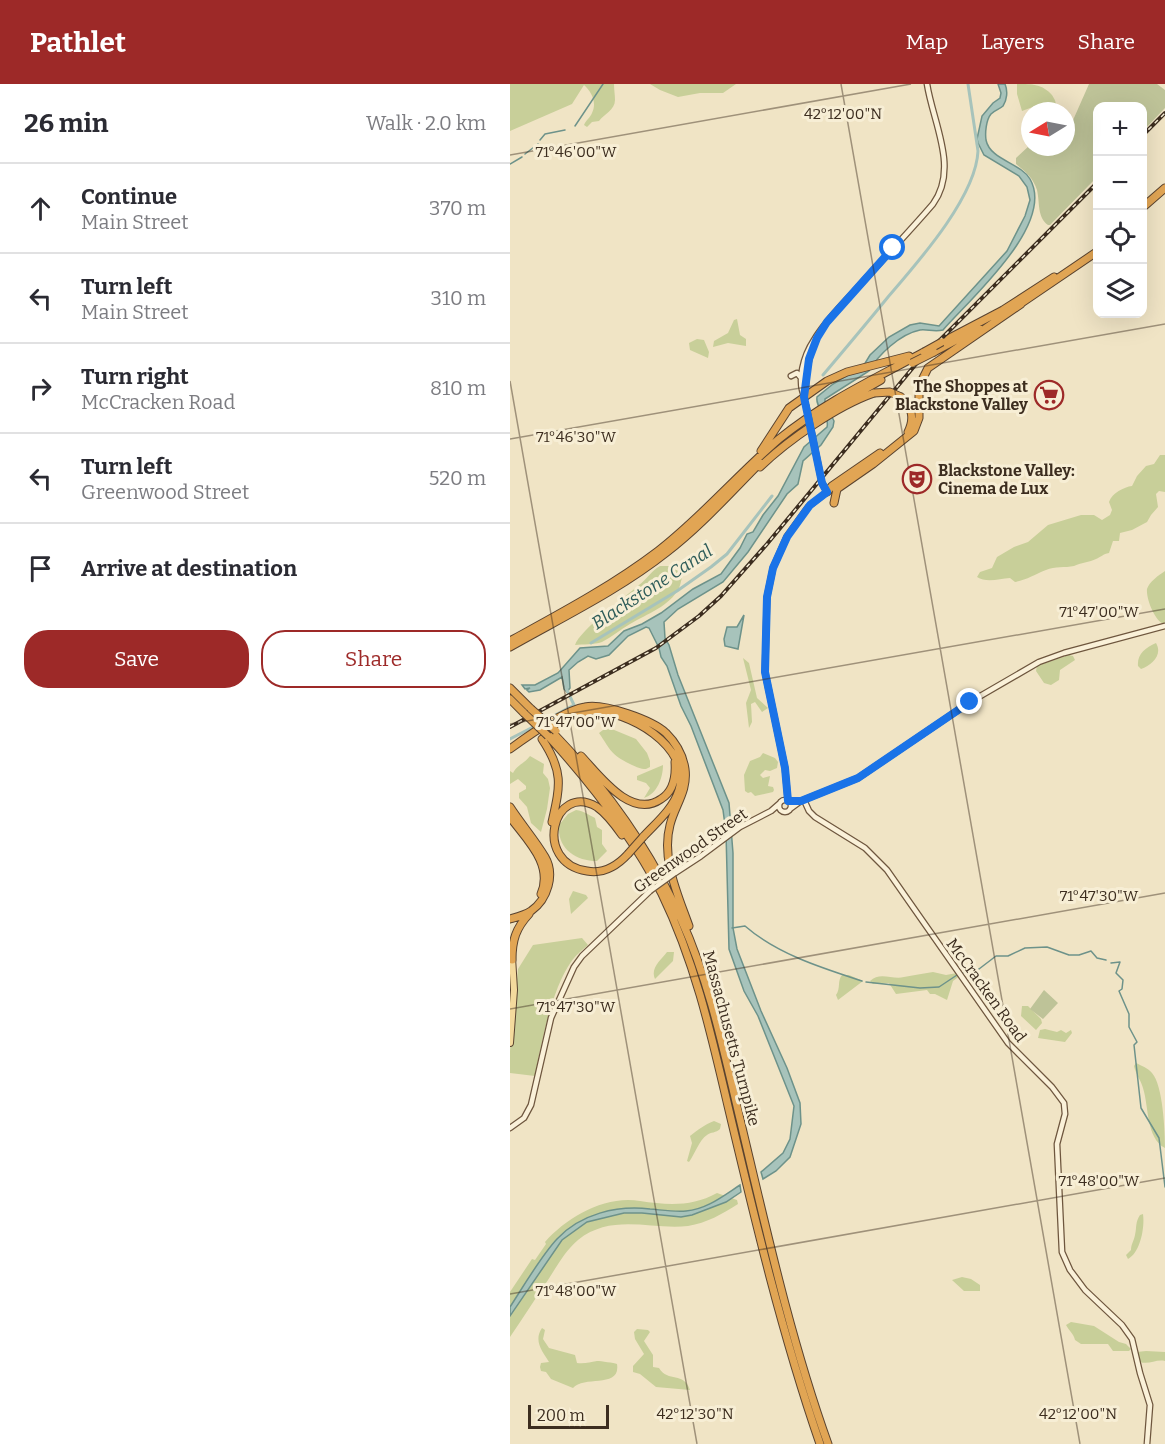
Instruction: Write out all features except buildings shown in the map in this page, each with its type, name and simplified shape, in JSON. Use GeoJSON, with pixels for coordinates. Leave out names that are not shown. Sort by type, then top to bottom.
{"type":"FeatureCollection","features":[{"type":"Feature","properties":{"kind":"highway"},"geometry":{"type":"LineString","coordinates":[[1147,204],[1165,188]]}},
{"type":"Feature","properties":{"kind":"highway"},"geometry":{"type":"LineString","coordinates":[[1147,210],[1165,194]]}},
{"type":"Feature","properties":{"kind":"highway"},"geometry":{"type":"LineString","coordinates":[[510,641],[604,588],[643,562],[675,538],[778,441],[924,352],[1019,300],[1093,248]]}},
{"type":"Feature","properties":{"kind":"highway"},"geometry":{"type":"LineString","coordinates":[[827,492],[837,489],[873,464],[914,431],[919,418],[919,386],[928,368],[1093,255]]}},
{"type":"Feature","properties":{"kind":"highway"},"geometry":{"type":"LineString","coordinates":[[830,409],[1021,304]]}},
{"type":"Feature","properties":{"kind":"highway"},"geometry":{"type":"LineString","coordinates":[[742,474],[770,440],[789,408],[815,389],[840,375],[924,352]]}},
{"type":"Feature","properties":{"kind":"highway"},"geometry":{"type":"LineString","coordinates":[[804,383],[810,390],[815,389]]}},
{"type":"Feature","properties":{"kind":"highway"},"geometry":{"type":"LineString","coordinates":[[827,492],[832,486],[908,432],[912,420],[912,410],[901,397],[890,392],[874,393],[830,409]]}},
{"type":"Feature","properties":{"kind":"highway"},"geometry":{"type":"LineString","coordinates":[[510,647],[622,584],[667,552],[738,486],[820,416]]}},
{"type":"Feature","properties":{"kind":"highway"},"geometry":{"type":"LineString","coordinates":[[834,503],[837,489]]}},
{"type":"Feature","properties":{"kind":"highway"},"geometry":{"type":"LineString","coordinates":[[510,652],[582,607]]}},
{"type":"Feature","properties":{"kind":"highway","name":"Massachusetts Turnpike"},"geometry":{"type":"LineString","coordinates":[[510,688],[531,709],[625,832],[656,884],[685,948],[701,994],[782,1323],[820,1444]]}},
{"type":"Feature","properties":{"kind":"highway"},"geometry":{"type":"LineString","coordinates":[[510,699],[617,793],[635,803],[654,803],[668,794],[675,780],[676,763],[672,751]]}},
{"type":"Feature","properties":{"kind":"highway"},"geometry":{"type":"LineString","coordinates":[[510,749],[534,732],[570,712],[588,706],[606,707],[666,733],[676,746],[683,761],[685,780],[670,822],[667,852],[671,872],[699,954],[707,987]]}},
{"type":"Feature","properties":{"kind":"highway"},"geometry":{"type":"LineString","coordinates":[[510,755],[536,736],[588,711],[602,712],[634,723],[658,736],[672,751],[680,770],[679,789],[669,808],[644,839]]}},
{"type":"Feature","properties":{"kind":"highway"},"geometry":{"type":"LineString","coordinates":[[550,735],[559,795],[550,830],[552,843],[558,857],[572,870],[592,875],[615,869],[672,810],[683,790]]}},
{"type":"Feature","properties":{"kind":"highway","name":"Massachusetts Turnpike"},"geometry":{"type":"LineString","coordinates":[[550,735],[596,780],[643,845],[685,926],[707,987],[784,1301],[828,1444]]}},
{"type":"Feature","properties":{"kind":"highway"},"geometry":{"type":"LineString","coordinates":[[629,855],[614,866],[601,871],[575,868],[557,849],[553,832],[556,821],[561,812],[574,804],[589,804],[600,809],[620,832],[656,884]]}},
{"type":"Feature","properties":{"kind":"highway"},"geometry":{"type":"LineString","coordinates":[[510,807],[548,863],[550,875],[547,891],[517,929],[512,947],[512,960]]}},
{"type":"Feature","properties":{"kind":"highway"},"geometry":{"type":"LineString","coordinates":[[510,817],[541,860],[544,879],[543,889],[535,902],[510,917]]}},
{"type":"Feature","properties":{"kind":"highway"},"geometry":{"type":"LineString","coordinates":[[510,917],[535,908]]}},
{"type":"Feature","properties":{"kind":"main road"},"geometry":{"type":"LineString","coordinates":[[510,945],[514,997],[510,1043]]}},
{"type":"Feature","properties":{"kind":"street"},"geometry":{"type":"LineString","coordinates":[[804,383],[806,358],[812,343],[830,318],[933,204],[940,191],[945,164],[927,84]]}},
{"type":"Feature","properties":{"kind":"street"},"geometry":{"type":"LineString","coordinates":[[821,331],[809,359],[802,393],[822,483],[827,492],[810,505],[787,537],[771,576],[765,612],[766,682],[785,768],[790,809],[803,801],[858,778],[970,702],[1039,662],[1165,626]]}},
{"type":"Feature","properties":{"kind":"street"},"geometry":{"type":"LineString","coordinates":[[798,365],[806,358]]}},
{"type":"Feature","properties":{"kind":"street"},"geometry":{"type":"LineString","coordinates":[[791,376],[797,373],[804,383]]}},
{"type":"Feature","properties":{"kind":"street"},"geometry":{"type":"LineString","coordinates":[[781,811],[780,803],[786,790]]}},
{"type":"Feature","properties":{"kind":"street"},"geometry":{"type":"LineString","coordinates":[[780,803],[803,801]]}},
{"type":"Feature","properties":{"kind":"street","name":"McCracken Road"},"geometry":{"type":"LineString","coordinates":[[803,801],[815,817],[865,849],[887,870],[1008,1043],[1063,1100],[1066,1112],[1057,1144],[1062,1255],[1070,1270],[1090,1296],[1125,1328],[1134,1346],[1150,1405],[1147,1444]]}},
{"type":"Feature","properties":{"kind":"street","name":"Greenwood Street"},"geometry":{"type":"LineString","coordinates":[[510,1128],[524,1118],[530,1108],[552,1018],[575,964],[650,891],[753,819],[771,811],[780,803]]}},
{"type":"Feature","properties":{"kind":"street","name":"Greenwood Street"},"geometry":{"type":"LineString","coordinates":[[771,811],[786,813],[790,809]]}},
{"type":"Feature","properties":{"kind":"green space"},"geometry":{"type":"Polygon","coordinates":[[[510,84],[614,84],[615,103],[599,121],[592,122],[587,127],[584,125],[592,113],[594,102],[584,85],[572,104],[510,131],[510,84]]]}},
{"type":"Feature","properties":{"kind":"green space"},"geometry":{"type":"Polygon","coordinates":[[[650,84],[736,84],[723,93],[700,93],[678,97],[650,84]]]}},
{"type":"Feature","properties":{"kind":"green space"},"geometry":{"type":"Polygon","coordinates":[[[1017,84],[1032,85],[1045,89],[1056,102],[1021,102],[1021,108],[1017,84]]]}},
{"type":"Feature","properties":{"kind":"green space"},"geometry":{"type":"Polygon","coordinates":[[[1089,84],[1157,84],[1165,90],[1165,108],[1147,127],[1147,102],[1093,102],[1093,181],[1048,225],[1040,214],[1037,190],[1029,176],[1016,164],[1016,158],[1021,153],[1021,156],[1075,156],[1075,116],[1089,84]]]}},
{"type":"Feature","properties":{"kind":"green space"},"geometry":{"type":"Polygon","coordinates":[[[737,319],[740,335],[746,339],[746,346],[728,343],[713,347],[714,341],[728,333],[734,320],[737,319]]]}},
{"type":"Feature","properties":{"kind":"green space"},"geometry":{"type":"Polygon","coordinates":[[[697,339],[704,340],[709,352],[708,358],[690,350],[689,343],[697,339]]]}},
{"type":"Feature","properties":{"kind":"green space"},"geometry":{"type":"Polygon","coordinates":[[[1160,455],[1165,455],[1165,492],[1159,491],[1156,494],[1158,507],[1147,522],[1120,533],[1119,541],[1113,541],[1109,553],[1074,566],[1049,569],[1015,582],[1010,578],[988,580],[977,577],[980,572],[992,568],[997,557],[1028,542],[1048,525],[1081,515],[1094,515],[1102,520],[1110,515],[1112,510],[1109,502],[1115,493],[1132,486],[1146,466],[1154,464],[1160,455]]]}},
{"type":"Feature","properties":{"kind":"green space"},"geometry":{"type":"Polygon","coordinates":[[[660,566],[671,566],[683,575],[679,588],[670,600],[602,642],[575,645],[585,631],[660,566]]]}},
{"type":"Feature","properties":{"kind":"green space"},"geometry":{"type":"Polygon","coordinates":[[[1165,571],[1164,624],[1157,619],[1152,609],[1147,589],[1152,581],[1165,571]]]}},
{"type":"Feature","properties":{"kind":"green space"},"geometry":{"type":"Polygon","coordinates":[[[1156,643],[1158,652],[1155,659],[1141,669],[1138,666],[1140,655],[1156,643]]]}},
{"type":"Feature","properties":{"kind":"green space"},"geometry":{"type":"Polygon","coordinates":[[[1069,655],[1075,660],[1060,670],[1059,680],[1051,685],[1044,683],[1036,671],[1037,666],[1069,655]]]}},
{"type":"Feature","properties":{"kind":"green space"},"geometry":{"type":"Polygon","coordinates":[[[743,658],[749,663],[757,698],[768,708],[762,712],[755,702],[751,704],[752,722],[749,728],[746,703],[751,690],[743,658]]]}},
{"type":"Feature","properties":{"kind":"green space"},"geometry":{"type":"Polygon","coordinates":[[[607,727],[636,739],[647,753],[650,767],[639,768],[615,755],[599,733],[607,727]]]}},
{"type":"Feature","properties":{"kind":"green space"},"geometry":{"type":"Polygon","coordinates":[[[763,753],[775,758],[778,762],[777,768],[770,771],[765,770],[760,775],[763,778],[770,776],[768,786],[773,787],[774,790],[755,796],[745,791],[744,775],[750,761],[760,757],[763,753]]]}},
{"type":"Feature","properties":{"kind":"green space"},"geometry":{"type":"Polygon","coordinates":[[[530,756],[544,764],[543,773],[548,779],[550,788],[541,832],[531,823],[527,807],[519,798],[519,793],[526,789],[526,786],[518,779],[510,784],[510,771],[513,773],[530,756]]]}},
{"type":"Feature","properties":{"kind":"green space"},"geometry":{"type":"Polygon","coordinates":[[[663,765],[658,785],[649,796],[644,798],[650,788],[646,783],[637,780],[637,776],[663,765]]]}},
{"type":"Feature","properties":{"kind":"green space"},"geometry":{"type":"Polygon","coordinates":[[[576,810],[595,818],[597,827],[602,830],[602,844],[607,851],[597,861],[575,856],[569,852],[561,840],[559,825],[568,814],[576,810]]]}},
{"type":"Feature","properties":{"kind":"green space"},"geometry":{"type":"Polygon","coordinates":[[[573,891],[586,895],[588,898],[571,914],[569,899],[573,891]]]}},
{"type":"Feature","properties":{"kind":"green space"},"geometry":{"type":"Polygon","coordinates":[[[582,938],[588,945],[571,962],[558,987],[544,1033],[535,1076],[510,1073],[518,969],[533,945],[582,938]]]}},
{"type":"Feature","properties":{"kind":"green space"},"geometry":{"type":"Polygon","coordinates":[[[667,952],[674,952],[673,961],[655,979],[655,968],[667,952]]]}},
{"type":"Feature","properties":{"kind":"green space"},"geometry":{"type":"Polygon","coordinates":[[[933,972],[961,975],[953,981],[947,1000],[930,994],[927,990],[896,994],[889,983],[873,984],[870,981],[882,976],[900,978],[933,972]]]}},
{"type":"Feature","properties":{"kind":"green space"},"geometry":{"type":"Polygon","coordinates":[[[842,975],[849,975],[863,981],[838,1000],[836,995],[842,975]]]}},
{"type":"Feature","properties":{"kind":"green space"},"geometry":{"type":"Polygon","coordinates":[[[1044,990],[1058,1003],[1043,1019],[1030,1009],[1044,990]]]}},
{"type":"Feature","properties":{"kind":"green space"},"geometry":{"type":"Polygon","coordinates":[[[1022,1006],[1028,1006],[1041,1019],[1042,1023],[1036,1030],[1021,1016],[1022,1006]]]}},
{"type":"Feature","properties":{"kind":"green space"},"geometry":{"type":"Polygon","coordinates":[[[1040,1030],[1057,1032],[1061,1030],[1066,1033],[1071,1030],[1072,1033],[1065,1042],[1038,1038],[1040,1030]]]}},
{"type":"Feature","properties":{"kind":"green space"},"geometry":{"type":"Polygon","coordinates":[[[1136,1063],[1150,1071],[1159,1087],[1163,1109],[1165,1148],[1154,1137],[1151,1130],[1143,1088],[1134,1066],[1136,1063]]]}},
{"type":"Feature","properties":{"kind":"green space"},"geometry":{"type":"Polygon","coordinates":[[[714,1121],[721,1124],[720,1129],[704,1137],[689,1162],[687,1161],[692,1143],[690,1136],[714,1121]]]}},
{"type":"Feature","properties":{"kind":"green space"},"geometry":{"type":"Polygon","coordinates":[[[717,1193],[737,1200],[738,1204],[714,1218],[695,1225],[674,1227],[618,1225],[604,1227],[578,1240],[569,1249],[510,1337],[510,1292],[532,1259],[535,1260],[546,1244],[545,1242],[575,1216],[613,1201],[679,1204],[698,1201],[717,1193]]]}},
{"type":"Feature","properties":{"kind":"green space"},"geometry":{"type":"Polygon","coordinates":[[[1143,1214],[1141,1240],[1136,1251],[1128,1259],[1126,1255],[1131,1250],[1137,1220],[1143,1214]]]}},
{"type":"Feature","properties":{"kind":"green space"},"geometry":{"type":"Polygon","coordinates":[[[962,1277],[971,1279],[980,1285],[980,1291],[964,1291],[952,1280],[962,1277]]]}},
{"type":"Feature","properties":{"kind":"green space"},"geometry":{"type":"Polygon","coordinates":[[[1071,1322],[1094,1326],[1131,1349],[1113,1351],[1108,1344],[1081,1344],[1075,1340],[1066,1325],[1071,1322]]]}},
{"type":"Feature","properties":{"kind":"green space"},"geometry":{"type":"Polygon","coordinates":[[[542,1328],[545,1330],[543,1339],[549,1348],[575,1355],[577,1363],[597,1361],[617,1364],[617,1372],[608,1379],[585,1382],[573,1388],[551,1379],[546,1372],[541,1371],[540,1367],[541,1363],[549,1362],[539,1342],[538,1337],[542,1328]]]}},
{"type":"Feature","properties":{"kind":"green space"},"geometry":{"type":"Polygon","coordinates":[[[637,1329],[650,1332],[644,1341],[653,1355],[653,1367],[684,1381],[690,1390],[656,1387],[640,1374],[633,1372],[633,1366],[644,1354],[635,1339],[634,1332],[637,1329]]]}},
{"type":"Feature","properties":{"kind":"green space"},"geometry":{"type":"Polygon","coordinates":[[[1137,1352],[1165,1352],[1165,1361],[1140,1362],[1137,1352]]]}},
{"type":"Feature","properties":{"kind":"water"},"geometry":{"type":"Polygon","coordinates":[[[998,84],[1005,84],[1006,98],[1003,106],[989,117],[986,140],[993,152],[1020,169],[1030,179],[1035,197],[1031,217],[1021,238],[1006,260],[943,330],[920,330],[905,336],[884,352],[869,371],[825,399],[834,421],[833,427],[821,445],[803,461],[798,484],[787,494],[748,552],[723,582],[678,609],[664,622],[665,638],[678,675],[729,803],[733,853],[733,928],[737,949],[800,1103],[801,1124],[790,1157],[776,1171],[763,1179],[761,1172],[783,1153],[790,1139],[794,1106],[758,1016],[744,991],[729,949],[726,833],[723,810],[659,648],[649,628],[646,627],[628,636],[609,655],[596,659],[588,656],[578,662],[569,670],[570,688],[567,692],[564,689],[562,677],[540,690],[529,692],[527,690],[530,688],[525,689],[522,685],[535,685],[558,673],[580,648],[608,646],[624,631],[661,613],[693,589],[721,574],[747,534],[753,532],[778,496],[804,447],[827,427],[817,397],[864,365],[870,355],[889,337],[910,325],[920,323],[939,326],[1007,251],[1025,216],[1030,200],[1027,187],[1019,176],[984,155],[978,143],[982,116],[1000,98],[998,84]]]}},
{"type":"Feature","properties":{"kind":"water"},"geometry":{"type":"Polygon","coordinates":[[[744,615],[738,649],[725,646],[727,627],[737,627],[744,615]]]}},
{"type":"Feature","properties":{"kind":"water"},"geometry":{"type":"Polygon","coordinates":[[[740,1185],[741,1192],[726,1202],[692,1215],[681,1217],[624,1213],[587,1222],[562,1240],[510,1316],[510,1307],[532,1272],[557,1239],[577,1223],[600,1213],[625,1208],[694,1210],[740,1185]]]}},
{"type":"Feature","properties":{"kind":"waterway"},"geometry":{"type":"LineString","coordinates":[[575,126],[603,84]]}},
{"type":"Feature","properties":{"kind":"waterway","name":"Blackstone Canal"},"geometry":{"type":"LineString","coordinates":[[823,375],[929,248],[957,208],[967,188],[975,169],[978,151],[968,84]]}},
{"type":"Feature","properties":{"kind":"waterway"},"geometry":{"type":"LineString","coordinates":[[540,140],[545,134],[565,130]]}},
{"type":"Feature","properties":{"kind":"waterway"},"geometry":{"type":"LineString","coordinates":[[525,154],[538,144]]}},
{"type":"Feature","properties":{"kind":"waterway"},"geometry":{"type":"LineString","coordinates":[[510,164],[522,157]]}},
{"type":"Feature","properties":{"kind":"waterway","name":"Blackstone Canal"},"geometry":{"type":"LineString","coordinates":[[591,643],[677,591],[711,567],[727,554],[772,496]]}},
{"type":"Feature","properties":{"kind":"waterway"},"geometry":{"type":"LineString","coordinates":[[546,720],[574,705],[566,688]]}},
{"type":"Feature","properties":{"kind":"waterway"},"geometry":{"type":"LineString","coordinates":[[510,739],[535,726]]}},
{"type":"Feature","properties":{"kind":"waterway"},"geometry":{"type":"LineString","coordinates":[[732,928],[745,926],[771,945],[816,965],[862,981]]}},
{"type":"Feature","properties":{"kind":"waterway"},"geometry":{"type":"LineString","coordinates":[[962,973],[979,969],[996,956],[1008,956],[1025,948],[1047,947],[1069,955],[1091,951],[1097,958],[1106,960]]}},
{"type":"Feature","properties":{"kind":"waterway"},"geometry":{"type":"LineString","coordinates":[[1111,963],[1120,962],[1116,973],[1123,980],[1122,989],[1119,991],[1129,1014],[1129,1027],[1137,1042],[1134,1045],[1141,1108],[1159,1138],[1165,1187]]}},
{"type":"Feature","properties":{"kind":"waterway"},"geometry":{"type":"LineString","coordinates":[[866,982],[920,988],[939,987],[957,975]]}},
{"type":"Feature","properties":{"kind":"railway"},"geometry":{"type":"LineString","coordinates":[[1147,131],[1165,113]]}},
{"type":"Feature","properties":{"kind":"railway"},"geometry":{"type":"LineString","coordinates":[[510,727],[656,648],[699,616],[721,596],[916,364],[1093,187]]}},
{"type":"Feature","properties":{"kind":"place","name":"The Shoppes at Blackstone Valley"},"geometry":{"type":"Point","coordinates":[1049,395]}},
{"type":"Feature","properties":{"kind":"place","name":"Blackstone Valley: Cinema de Lux"},"geometry":{"type":"Point","coordinates":[917,479]}},
{"type":"Feature","properties":{"kind":"route"},"geometry":{"type":"LineString","coordinates":[[893,248],[827,322],[812,348],[807,369],[804,397],[822,483],[827,492],[805,510],[787,537],[773,568],[765,612],[766,682],[785,768],[788,801],[801,801],[858,778],[970,702]]}}]}
